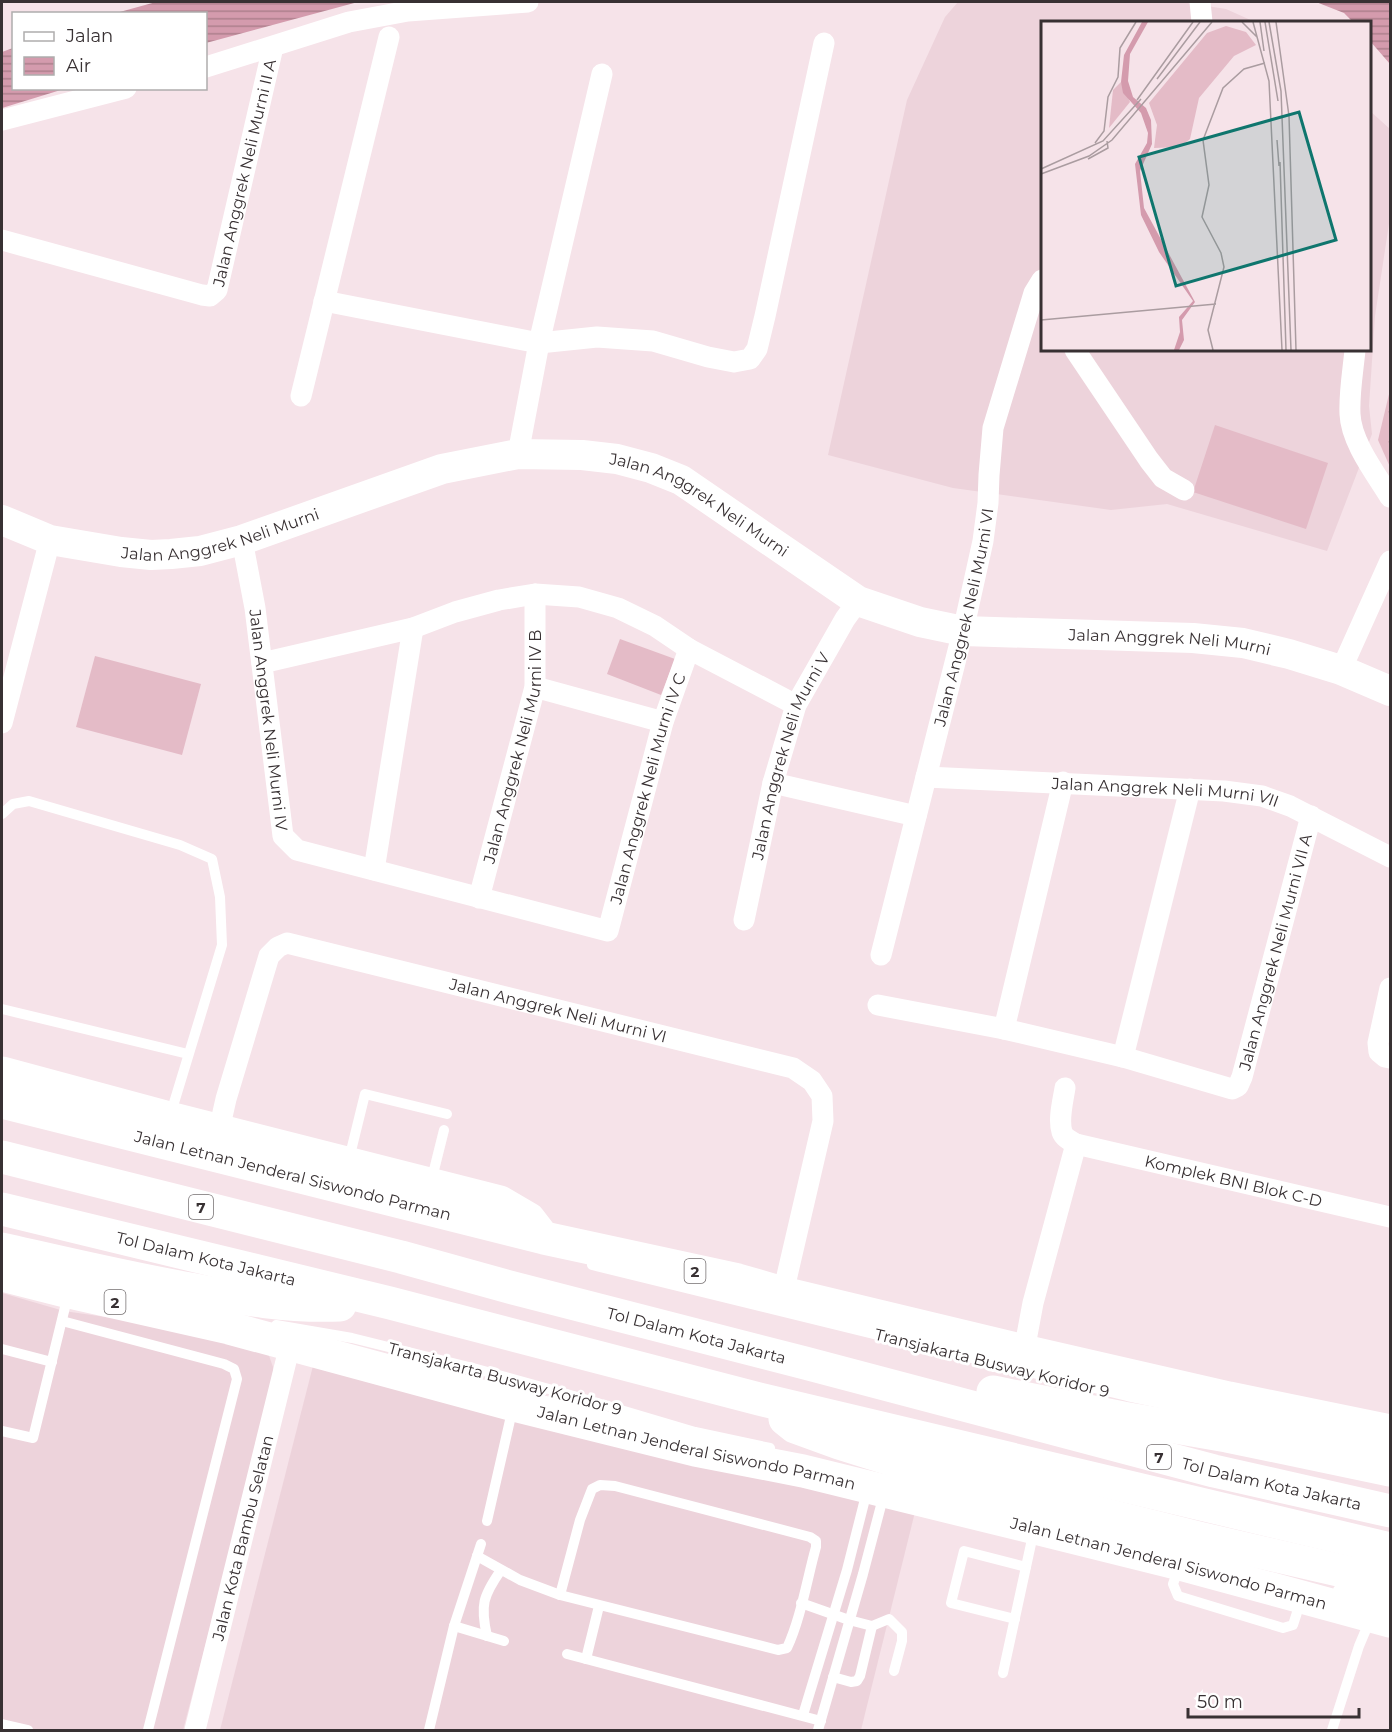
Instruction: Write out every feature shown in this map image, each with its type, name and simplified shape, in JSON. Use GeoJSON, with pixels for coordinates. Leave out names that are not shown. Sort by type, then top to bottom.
{"type":"FeatureCollection","features":[{"type":"Feature","properties":{"kind":"highway"},"geometry":{"type":"LineString","coordinates":[[2,1073],[500,1202],[529,1219],[544,1239]]}},
{"type":"Feature","properties":{"kind":"highway"},"geometry":{"type":"LineString","coordinates":[[11,1104],[44,1085]]}},
{"type":"Feature","properties":{"kind":"highway","name":"Jalan Letnan Jenderal Siswondo Parman"},"geometry":{"type":"LineString","coordinates":[[11,1104],[544,1239],[738,1280],[1024,1351],[1229,1398],[1390,1431]]}},
{"type":"Feature","properties":{"kind":"highway","name":"Tol Dalam Kota Jakarta"},"geometry":{"type":"LineString","coordinates":[[2,1157],[390,1254],[1214,1471],[1390,1511]]}},
{"type":"Feature","properties":{"kind":"highway","name":"Tol Dalam Kota Jakarta"},"geometry":{"type":"LineString","coordinates":[[2,1209],[390,1303],[759,1399],[1390,1549]]}},
{"type":"Feature","properties":{"kind":"highway"},"geometry":{"type":"LineString","coordinates":[[2,1271],[148,1282],[268,1302],[319,1306],[390,1303]]}},
{"type":"Feature","properties":{"kind":"highway","name":"Jalan Letnan Jenderal Siswondo Parman"},"geometry":{"type":"LineString","coordinates":[[2,1271],[65,1306],[229,1328],[514,1405],[696,1450],[803,1471],[1180,1564],[1314,1593],[1384,1614]]}},
{"type":"Feature","properties":{"kind":"highway"},"geometry":{"type":"LineString","coordinates":[[805,1363],[867,1368],[918,1376],[1390,1470]]}},
{"type":"Feature","properties":{"kind":"highway"},"geometry":{"type":"LineString","coordinates":[[759,1399],[795,1427],[922,1468],[1199,1538],[1390,1582]]}},
{"type":"Feature","properties":{"kind":"street"},"geometry":{"type":"LineString","coordinates":[[207,67],[349,22],[408,11],[528,2]]}},
{"type":"Feature","properties":{"kind":"street"},"geometry":{"type":"LineString","coordinates":[[1200,2],[1202,21]]}},
{"type":"Feature","properties":{"kind":"street"},"geometry":{"type":"LineString","coordinates":[[301,396],[389,37]]}},
{"type":"Feature","properties":{"kind":"street"},"geometry":{"type":"LineString","coordinates":[[324,301],[539,343],[597,337],[652,341],[717,359],[734,362],[750,359],[757,349],[765,316],[824,43]]}},
{"type":"Feature","properties":{"kind":"street","name":"Jalan Anggrek Neli Murni II A"},"geometry":{"type":"LineString","coordinates":[[2,240],[210,296],[218,290],[273,47]]}},
{"type":"Feature","properties":{"kind":"street"},"geometry":{"type":"LineString","coordinates":[[518,454],[539,343],[602,74]]}},
{"type":"Feature","properties":{"kind":"street"},"geometry":{"type":"LineString","coordinates":[[2,120],[118,90]]}},
{"type":"Feature","properties":{"kind":"street","name":"Jalan Anggrek Neli Murni VI"},"geometry":{"type":"LineString","coordinates":[[881,954],[963,631],[984,533],[993,428],[1040,291]]}},
{"type":"Feature","properties":{"kind":"street"},"geometry":{"type":"LineString","coordinates":[[1076,351],[1149,460],[1164,478],[1184,490]]}},
{"type":"Feature","properties":{"kind":"street"},"geometry":{"type":"LineString","coordinates":[[1355,351],[1350,414],[1352,427],[1358,442],[1390,497]]}},
{"type":"Feature","properties":{"kind":"street","name":"Jalan Anggrek Neli Murni"},"geometry":{"type":"LineString","coordinates":[[2,520],[50,540],[93,548],[151,555],[200,551],[242,540],[442,469],[518,454],[582,455],[618,459],[651,468],[681,480],[858,601],[920,622],[963,631],[1193,638],[1243,644],[1288,654],[1341,670],[1390,690]]}},
{"type":"Feature","properties":{"kind":"street"},"geometry":{"type":"LineString","coordinates":[[2,723],[50,540]]}},
{"type":"Feature","properties":{"kind":"street","name":"Jalan Anggrek Neli Murni IV"},"geometry":{"type":"LineString","coordinates":[[242,540],[255,608],[283,836],[297,849],[608,931]]}},
{"type":"Feature","properties":{"kind":"street"},"geometry":{"type":"LineString","coordinates":[[1341,670],[1390,561]]}},
{"type":"Feature","properties":{"kind":"street"},"geometry":{"type":"LineString","coordinates":[[262,663],[413,628],[498,600],[535,594],[579,597],[618,608],[655,626],[689,649],[796,705]]}},
{"type":"Feature","properties":{"kind":"street","name":"Jalan Anggrek Neli Murni IV B"},"geometry":{"type":"LineString","coordinates":[[479,898],[535,687],[535,594]]}},
{"type":"Feature","properties":{"kind":"street","name":"Jalan Anggrek Neli Murni V"},"geometry":{"type":"LineString","coordinates":[[744,920],[773,783],[796,705],[845,619],[858,601]]}},
{"type":"Feature","properties":{"kind":"street"},"geometry":{"type":"LineString","coordinates":[[374,870],[413,628]]}},
{"type":"Feature","properties":{"kind":"street","name":"Jalan Anggrek Neli Murni IV C"},"geometry":{"type":"LineString","coordinates":[[608,931],[663,722],[689,649]]}},
{"type":"Feature","properties":{"kind":"street"},"geometry":{"type":"LineString","coordinates":[[535,687],[663,722]]}},
{"type":"Feature","properties":{"kind":"street","name":"Jalan Anggrek Neli Murni VII"},"geometry":{"type":"LineString","coordinates":[[926,777],[1224,790],[1262,796],[1311,816],[1390,857]]}},
{"type":"Feature","properties":{"kind":"street"},"geometry":{"type":"LineString","coordinates":[[1004,1029],[1063,782]]}},
{"type":"Feature","properties":{"kind":"street"},"geometry":{"type":"LineString","coordinates":[[773,783],[916,816]]}},
{"type":"Feature","properties":{"kind":"street"},"geometry":{"type":"LineString","coordinates":[[878,1005],[1004,1029],[1123,1057],[1190,789]]}},
{"type":"Feature","properties":{"kind":"street","name":"Jalan Anggrek Neli Murni VII A"},"geometry":{"type":"LineString","coordinates":[[1123,1057],[1232,1089],[1238,1086],[1311,816]]}},
{"type":"Feature","properties":{"kind":"street","name":"Jalan Anggrek Neli Murni VI"},"geometry":{"type":"LineString","coordinates":[[219,1130],[226,1099],[269,956],[278,946],[287,943],[793,1068],[812,1081],[822,1096],[823,1120],[783,1293]]}},
{"type":"Feature","properties":{"kind":"street"},"geometry":{"type":"LineString","coordinates":[[1390,988],[1378,1043],[1379,1052],[1390,1058]]}},
{"type":"Feature","properties":{"kind":"street"},"geometry":{"type":"LineString","coordinates":[[1024,1351],[1034,1303],[1076,1144],[1068,1140],[1062,1132],[1061,1116],[1065,1088]]}},
{"type":"Feature","properties":{"kind":"street","name":"Komplek BNI Blok C-D"},"geometry":{"type":"LineString","coordinates":[[1076,1144],[1390,1216]]}},
{"type":"Feature","properties":{"kind":"street","name":"Jalan Kota Bambu Selatan"},"geometry":{"type":"LineString","coordinates":[[195,1731],[290,1345]]}},
{"type":"Feature","properties":{"kind":"lane"},"geometry":{"type":"LineString","coordinates":[[2,814],[13,804],[29,801],[180,845],[212,859],[220,897],[222,945],[169,1118]]}},
{"type":"Feature","properties":{"kind":"lane"},"geometry":{"type":"LineString","coordinates":[[2,1009],[188,1054]]}},
{"type":"Feature","properties":{"kind":"lane"},"geometry":{"type":"LineString","coordinates":[[349,1163],[365,1094],[447,1114]]}},
{"type":"Feature","properties":{"kind":"lane"},"geometry":{"type":"LineString","coordinates":[[430,1184],[444,1130]]}},
{"type":"Feature","properties":{"kind":"lane","name":"Transjakarta Busway Koridor 9"},"geometry":{"type":"LineString","coordinates":[[580,1262],[1127,1396],[1390,1452]]}},
{"type":"Feature","properties":{"kind":"lane"},"geometry":{"type":"LineString","coordinates":[[2,1431],[33,1438],[65,1306],[234,1369],[237,1379],[148,1731]]}},
{"type":"Feature","properties":{"kind":"lane"},"geometry":{"type":"LineString","coordinates":[[216,1314],[238,1319]]}},
{"type":"Feature","properties":{"kind":"lane","name":"Transjakarta Busway Koridor 9"},"geometry":{"type":"LineString","coordinates":[[261,1323],[352,1338],[521,1380],[695,1432],[786,1452]]}},
{"type":"Feature","properties":{"kind":"lane"},"geometry":{"type":"LineString","coordinates":[[2,1349],[52,1362]]}},
{"type":"Feature","properties":{"kind":"lane"},"geometry":{"type":"LineString","coordinates":[[487,1521],[514,1405]]}},
{"type":"Feature","properties":{"kind":"lane"},"geometry":{"type":"LineString","coordinates":[[477,1556],[520,1580],[560,1595],[778,1650],[787,1648],[791,1638],[816,1541],[615,1486],[600,1485],[592,1489],[584,1510],[560,1595]]}},
{"type":"Feature","properties":{"kind":"lane"},"geometry":{"type":"LineString","coordinates":[[803,1715],[847,1570],[876,1489]]}},
{"type":"Feature","properties":{"kind":"lane"},"geometry":{"type":"LineString","coordinates":[[567,1654],[803,1715],[820,1726],[849,1620],[876,1489]]}},
{"type":"Feature","properties":{"kind":"lane"},"geometry":{"type":"LineString","coordinates":[[1003,1673],[1035,1528]]}},
{"type":"Feature","properties":{"kind":"lane"},"geometry":{"type":"LineString","coordinates":[[429,1731],[454,1626],[481,1544]]}},
{"type":"Feature","properties":{"kind":"lane"},"geometry":{"type":"LineString","coordinates":[[1015,1619],[951,1603],[964,1551],[1026,1567]]}},
{"type":"Feature","properties":{"kind":"lane"},"geometry":{"type":"LineString","coordinates":[[487,1636],[483,1619],[484,1601],[490,1586],[501,1570]]}},
{"type":"Feature","properties":{"kind":"lane"},"geometry":{"type":"LineString","coordinates":[[801,1603],[872,1626],[889,1619],[902,1632],[902,1641],[894,1671]]}},
{"type":"Feature","properties":{"kind":"lane"},"geometry":{"type":"LineString","coordinates":[[586,1659],[600,1606]]}},
{"type":"Feature","properties":{"kind":"lane"},"geometry":{"type":"LineString","coordinates":[[1332,1731],[1359,1646],[1384,1614]]}},
{"type":"Feature","properties":{"kind":"lane"},"geometry":{"type":"LineString","coordinates":[[454,1626],[504,1641]]}},
{"type":"Feature","properties":{"kind":"lane"},"geometry":{"type":"LineString","coordinates":[[833,1677],[851,1682],[857,1681],[872,1626]]}},
{"type":"Feature","properties":{"kind":"lane"},"geometry":{"type":"LineString","coordinates":[[2,1724],[28,1731]]}},
{"type":"Feature","properties":{"kind":"shaded area"},"geometry":{"type":"Polygon","coordinates":[[[958,2],[1181,2],[1226,9],[1253,21],[1041,21],[1041,351],[1371,351],[1371,112],[1390,129],[1390,217],[1375,316],[1369,406],[1372,434],[1327,551],[1167,504],[1111,510],[953,488],[828,455],[907,100],[945,17],[958,2]]]}},
{"type":"Feature","properties":{"kind":"shaded area"},"geometry":{"type":"Polygon","coordinates":[[[2,1293],[64,1311],[250,1338],[267,1350],[273,1367],[273,1388],[183,1730],[2,1730],[2,1293]]]}},
{"type":"Feature","properties":{"kind":"shaded area"},"geometry":{"type":"Polygon","coordinates":[[[315,1358],[915,1512],[861,1730],[220,1730],[315,1358]]]}},
{"type":"Feature","properties":{"kind":"green space"},"geometry":{"type":"Polygon","coordinates":[[[1390,390],[1390,467],[1378,440],[1390,390]]]}},
{"type":"Feature","properties":{"kind":"green space"},"geometry":{"type":"Polygon","coordinates":[[[1215,425],[1328,463],[1306,529],[1193,492],[1215,425]]]}},
{"type":"Feature","properties":{"kind":"green space"},"geometry":{"type":"Polygon","coordinates":[[[620,639],[675,659],[661,695],[607,674],[620,639]]]}},
{"type":"Feature","properties":{"kind":"green space"},"geometry":{"type":"Polygon","coordinates":[[[95,656],[201,684],[182,755],[76,727],[95,656]]]}},
{"type":"Feature","properties":{"kind":"water"},"geometry":{"type":"Polygon","coordinates":[[[156,2],[358,2],[207,43],[207,12],[120,12],[156,2]]]}},
{"type":"Feature","properties":{"kind":"water"},"geometry":{"type":"Polygon","coordinates":[[[1316,2],[1390,2],[1390,64],[1371,42],[1371,21],[1352,21],[1344,13],[1316,2]]]}},
{"type":"Feature","properties":{"kind":"water"},"geometry":{"type":"Polygon","coordinates":[[[12,48],[12,90],[61,90],[2,108],[2,52],[12,48]]]}}]}
